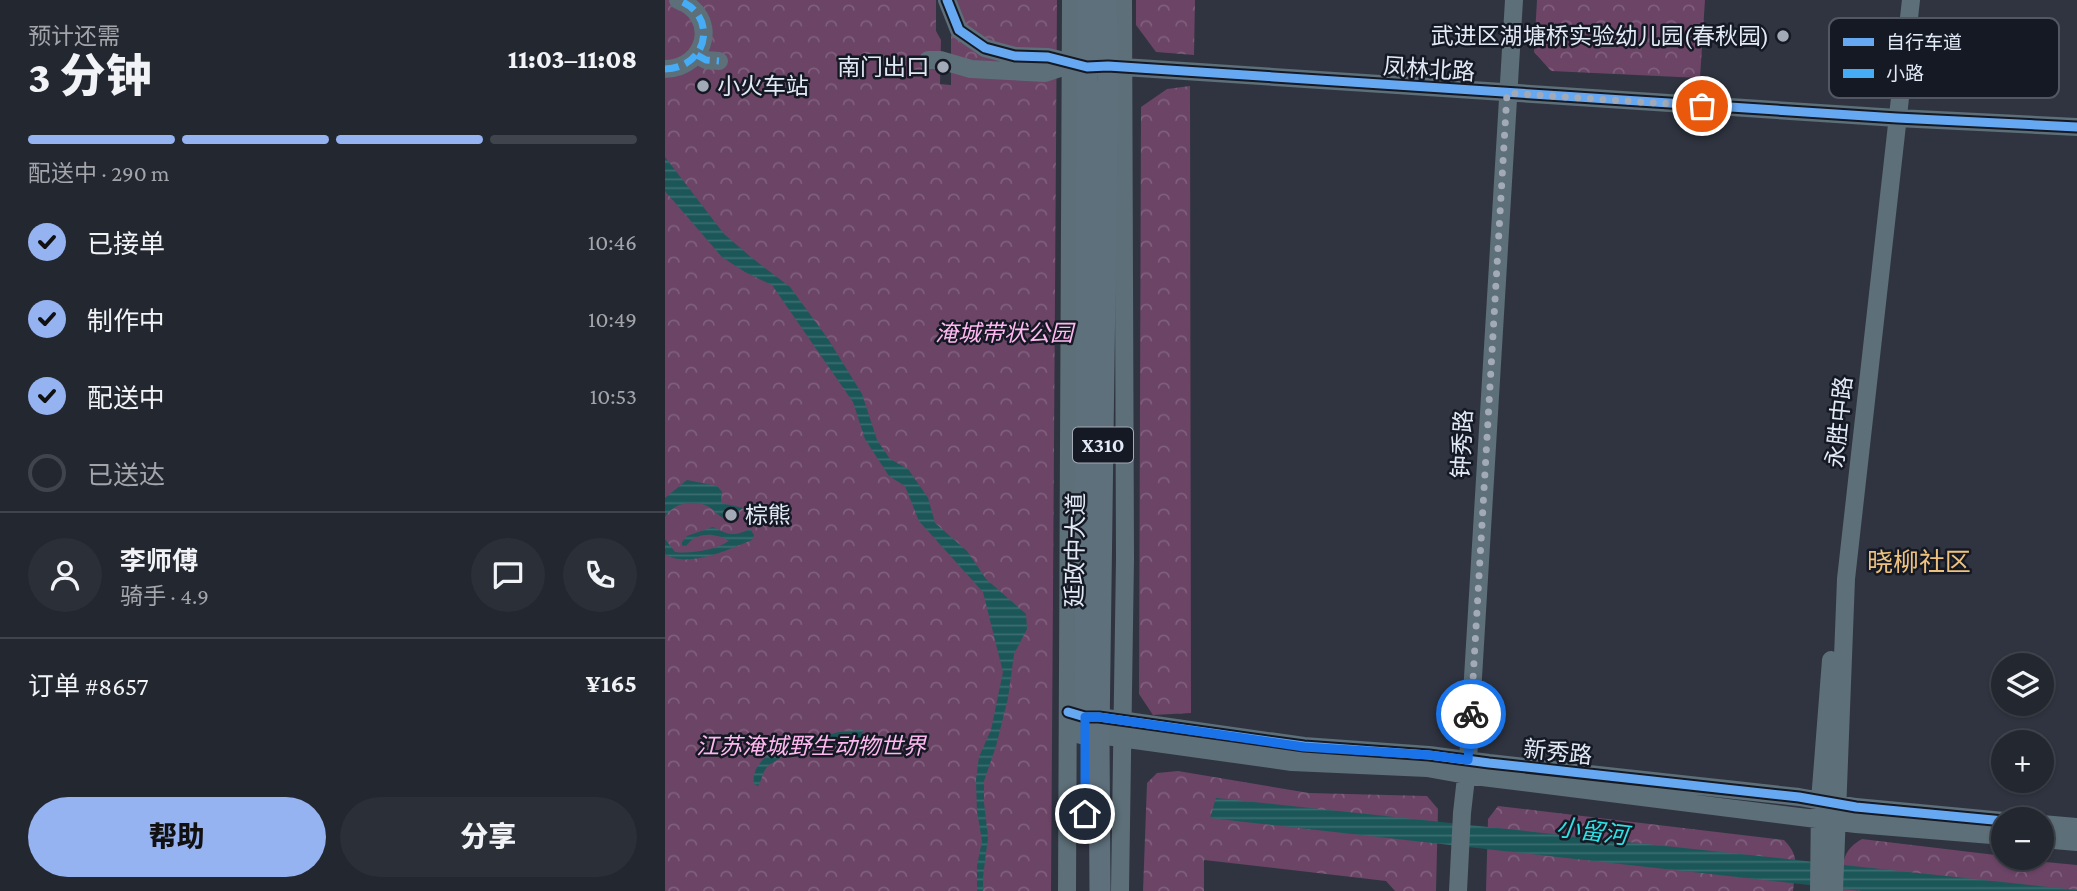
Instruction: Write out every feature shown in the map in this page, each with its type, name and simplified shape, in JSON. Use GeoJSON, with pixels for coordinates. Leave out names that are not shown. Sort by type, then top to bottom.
{"type":"FeatureCollection","features":[{"type":"Feature","properties":{"kind":"main road","name":"延政中大道"},"geometry":{"type":"LineString","coordinates":[[1087,0],[1098,66]]}},
{"type":"Feature","properties":{"kind":"main road","name":"延政中大道"},"geometry":{"type":"LineString","coordinates":[[1086,891],[1084,725],[1098,66],[1106,0]]}},
{"type":"Feature","properties":{"kind":"main road","name":"延政中大道"},"geometry":{"type":"LineString","coordinates":[[1084,725],[1100,891]]}},
{"type":"Feature","properties":{"kind":"street"},"geometry":{"type":"LineString","coordinates":[[665,69],[686,65],[697,55],[704,37],[698,15],[691,6],[678,0]]}},
{"type":"Feature","properties":{"kind":"street"},"geometry":{"type":"LineString","coordinates":[[947,0],[960,30],[985,48],[1015,56],[1048,57],[1098,66]]}},
{"type":"Feature","properties":{"kind":"street"},"geometry":{"type":"LineString","coordinates":[[1071,0],[1098,66],[1125,558],[1120,891]]}},
{"type":"Feature","properties":{"kind":"street"},"geometry":{"type":"LineString","coordinates":[[1098,66],[1123,0]]}},
{"type":"Feature","properties":{"kind":"street","name":"钟秀路"},"geometry":{"type":"LineString","coordinates":[[1458,891],[1514,0]]}},
{"type":"Feature","properties":{"kind":"street","name":"永胜中路"},"geometry":{"type":"LineString","coordinates":[[1909,18],[1911,0]]}},
{"type":"Feature","properties":{"kind":"street"},"geometry":{"type":"LineString","coordinates":[[697,55],[706,60],[719,61]]}},
{"type":"Feature","properties":{"kind":"street"},"geometry":{"type":"LineString","coordinates":[[928,60],[940,60],[971,69],[1045,73],[1098,66]]}},
{"type":"Feature","properties":{"kind":"street","name":"凤林北路"},"geometry":{"type":"LineString","coordinates":[[1098,66],[1897,118],[2077,127]]}},
{"type":"Feature","properties":{"kind":"street","name":"永胜中路"},"geometry":{"type":"LineString","coordinates":[[1826,889],[1828,811],[1846,579],[1899,98]]}},
{"type":"Feature","properties":{"kind":"street","name":"新秀路"},"geometry":{"type":"LineString","coordinates":[[1084,725],[1123,720],[1304,747],[1429,755],[1467,767]]}},
{"type":"Feature","properties":{"kind":"street"},"geometry":{"type":"LineString","coordinates":[[1067,891],[1084,725]]}},
{"type":"Feature","properties":{"kind":"street","name":"新秀路"},"geometry":{"type":"LineString","coordinates":[[1084,725],[1122,738],[1292,762],[1427,768],[1467,767],[1828,811],[1991,834]]}},
{"type":"Feature","properties":{"kind":"street","name":"新秀路"},"geometry":{"type":"LineString","coordinates":[[1828,811],[1991,820]]}},
{"type":"Feature","properties":{"kind":"street"},"geometry":{"type":"LineString","coordinates":[[2054,825],[2077,827]]}},
{"type":"Feature","properties":{"kind":"street"},"geometry":{"type":"LineString","coordinates":[[2054,840],[2077,842]]}},
{"type":"Feature","properties":{"kind":"green space","name":"江苏淹城野生动物世界"},"geometry":{"type":"Polygon","coordinates":[[[665,0],[936,0],[936,31],[941,40],[940,84],[951,85],[951,0],[1057,0],[1051,891],[665,891],[665,0]]]}},
{"type":"Feature","properties":{"kind":"green space"},"geometry":{"type":"Polygon","coordinates":[[[1136,0],[1195,0],[1194,55],[1156,52],[1136,25],[1136,0]]]}},
{"type":"Feature","properties":{"kind":"green space"},"geometry":{"type":"Polygon","coordinates":[[[1537,0],[1705,0],[1700,78],[1551,71],[1534,52],[1537,0]]]}},
{"type":"Feature","properties":{"kind":"green space"},"geometry":{"type":"Polygon","coordinates":[[[1190,86],[1191,713],[1153,715],[1139,694],[1141,107],[1167,89],[1190,86]]]}},
{"type":"Feature","properties":{"kind":"green space"},"geometry":{"type":"Polygon","coordinates":[[[1178,771],[1309,793],[1427,796],[1438,809],[1436,891],[1395,891],[1386,881],[1204,860],[1204,891],[1143,891],[1147,783],[1157,773],[1178,771]]]}},
{"type":"Feature","properties":{"kind":"green space"},"geometry":{"type":"Polygon","coordinates":[[[1498,806],[1784,840],[1795,858],[1793,891],[1486,891],[1488,819],[1498,806]]]}},
{"type":"Feature","properties":{"kind":"green space"},"geometry":{"type":"Polygon","coordinates":[[[1862,839],[1991,854],[1991,870],[2054,870],[2054,863],[2077,865],[2077,891],[1843,891],[1844,861],[1849,849],[1862,839]]]}},
{"type":"Feature","properties":{"kind":"shaded area"},"geometry":{"type":"Polygon","coordinates":[[[665,157],[724,234],[790,287],[828,339],[862,394],[877,440],[890,459],[908,469],[928,498],[935,523],[967,551],[986,579],[1026,614],[1027,629],[1014,654],[1008,698],[984,781],[988,837],[983,891],[977,891],[977,866],[982,841],[976,780],[979,757],[991,730],[1003,672],[983,592],[919,521],[905,486],[889,476],[865,439],[853,402],[772,285],[722,257],[665,191],[665,157]]]}},
{"type":"Feature","properties":{"kind":"shaded area"},"geometry":{"type":"Polygon","coordinates":[[[687,480],[717,486],[722,492],[721,503],[743,508],[726,519],[707,506],[689,503],[678,506],[665,517],[665,498],[687,480]]]}},
{"type":"Feature","properties":{"kind":"shaded area"},"geometry":{"type":"Polygon","coordinates":[[[713,527],[731,534],[750,529],[754,535],[752,540],[696,559],[674,558],[665,554],[665,539],[675,552],[696,552],[729,541],[707,535],[682,546],[687,536],[713,527]]]}},
{"type":"Feature","properties":{"kind":"shaded area"},"geometry":{"type":"Polygon","coordinates":[[[863,730],[860,741],[804,750],[781,758],[767,767],[758,786],[754,784],[758,765],[784,746],[843,731],[863,730]]]}},
{"type":"Feature","properties":{"kind":"shaded area"},"geometry":{"type":"Polygon","coordinates":[[[1216,798],[2077,891],[1862,891],[1210,818],[1216,798]]]}},
{"type":"Feature","properties":{"kind":"marked path"},"geometry":{"type":"LineString","coordinates":[[665,69],[691,60],[699,51],[703,40],[699,17],[691,7],[678,0]]}},
{"type":"Feature","properties":{"kind":"marked path"},"geometry":{"type":"LineString","coordinates":[[697,55],[706,60],[719,61]]}},
{"type":"Feature","properties":{"kind":"cycle path"},"geometry":{"type":"LineString","coordinates":[[947,0],[959,30],[985,48],[1015,56],[1048,57],[1087,67],[1108,66],[1897,118],[2077,127]]}},
{"type":"Feature","properties":{"kind":"cycle path"},"geometry":{"type":"LineString","coordinates":[[1068,712],[1085,717],[1304,746],[1429,755],[1799,797],[1856,807],[1991,820]]}},
{"type":"Feature","properties":{"kind":"way so far"},"geometry":{"type":"LineString","coordinates":[[1471,714],[1507,93],[1702,106]]}},
{"type":"Feature","properties":{"kind":"place","name":"武进区湖塘桥实验幼儿园(春秋园)"},"geometry":{"type":"Point","coordinates":[1783,36]}},
{"type":"Feature","properties":{"kind":"place","name":"南门出口"},"geometry":{"type":"Point","coordinates":[943,67]}},
{"type":"Feature","properties":{"kind":"place","name":"小火车站"},"geometry":{"type":"Point","coordinates":[703,86]}},
{"type":"Feature","properties":{"kind":"place","name":"棕熊"},"geometry":{"type":"Point","coordinates":[731,515]}},
{"type":"Feature","properties":{"kind":"district","name":"晓柳社区"},"geometry":{"type":"Point","coordinates":[1919,562]}},
{"type":"Feature","properties":{"kind":"route"},"geometry":{"type":"LineString","coordinates":[[1085,814],[1085,717],[1304,747],[1468,760],[1471,714]]}},
{"type":"Feature","properties":{"kind":"park label","name":"淹城带状公园"},"geometry":{"type":"Point","coordinates":[1004,333]}},
{"type":"Feature","properties":{"kind":"water label","name":"小留河"},"geometry":{"type":"Point","coordinates":[1592,831]}}]}
